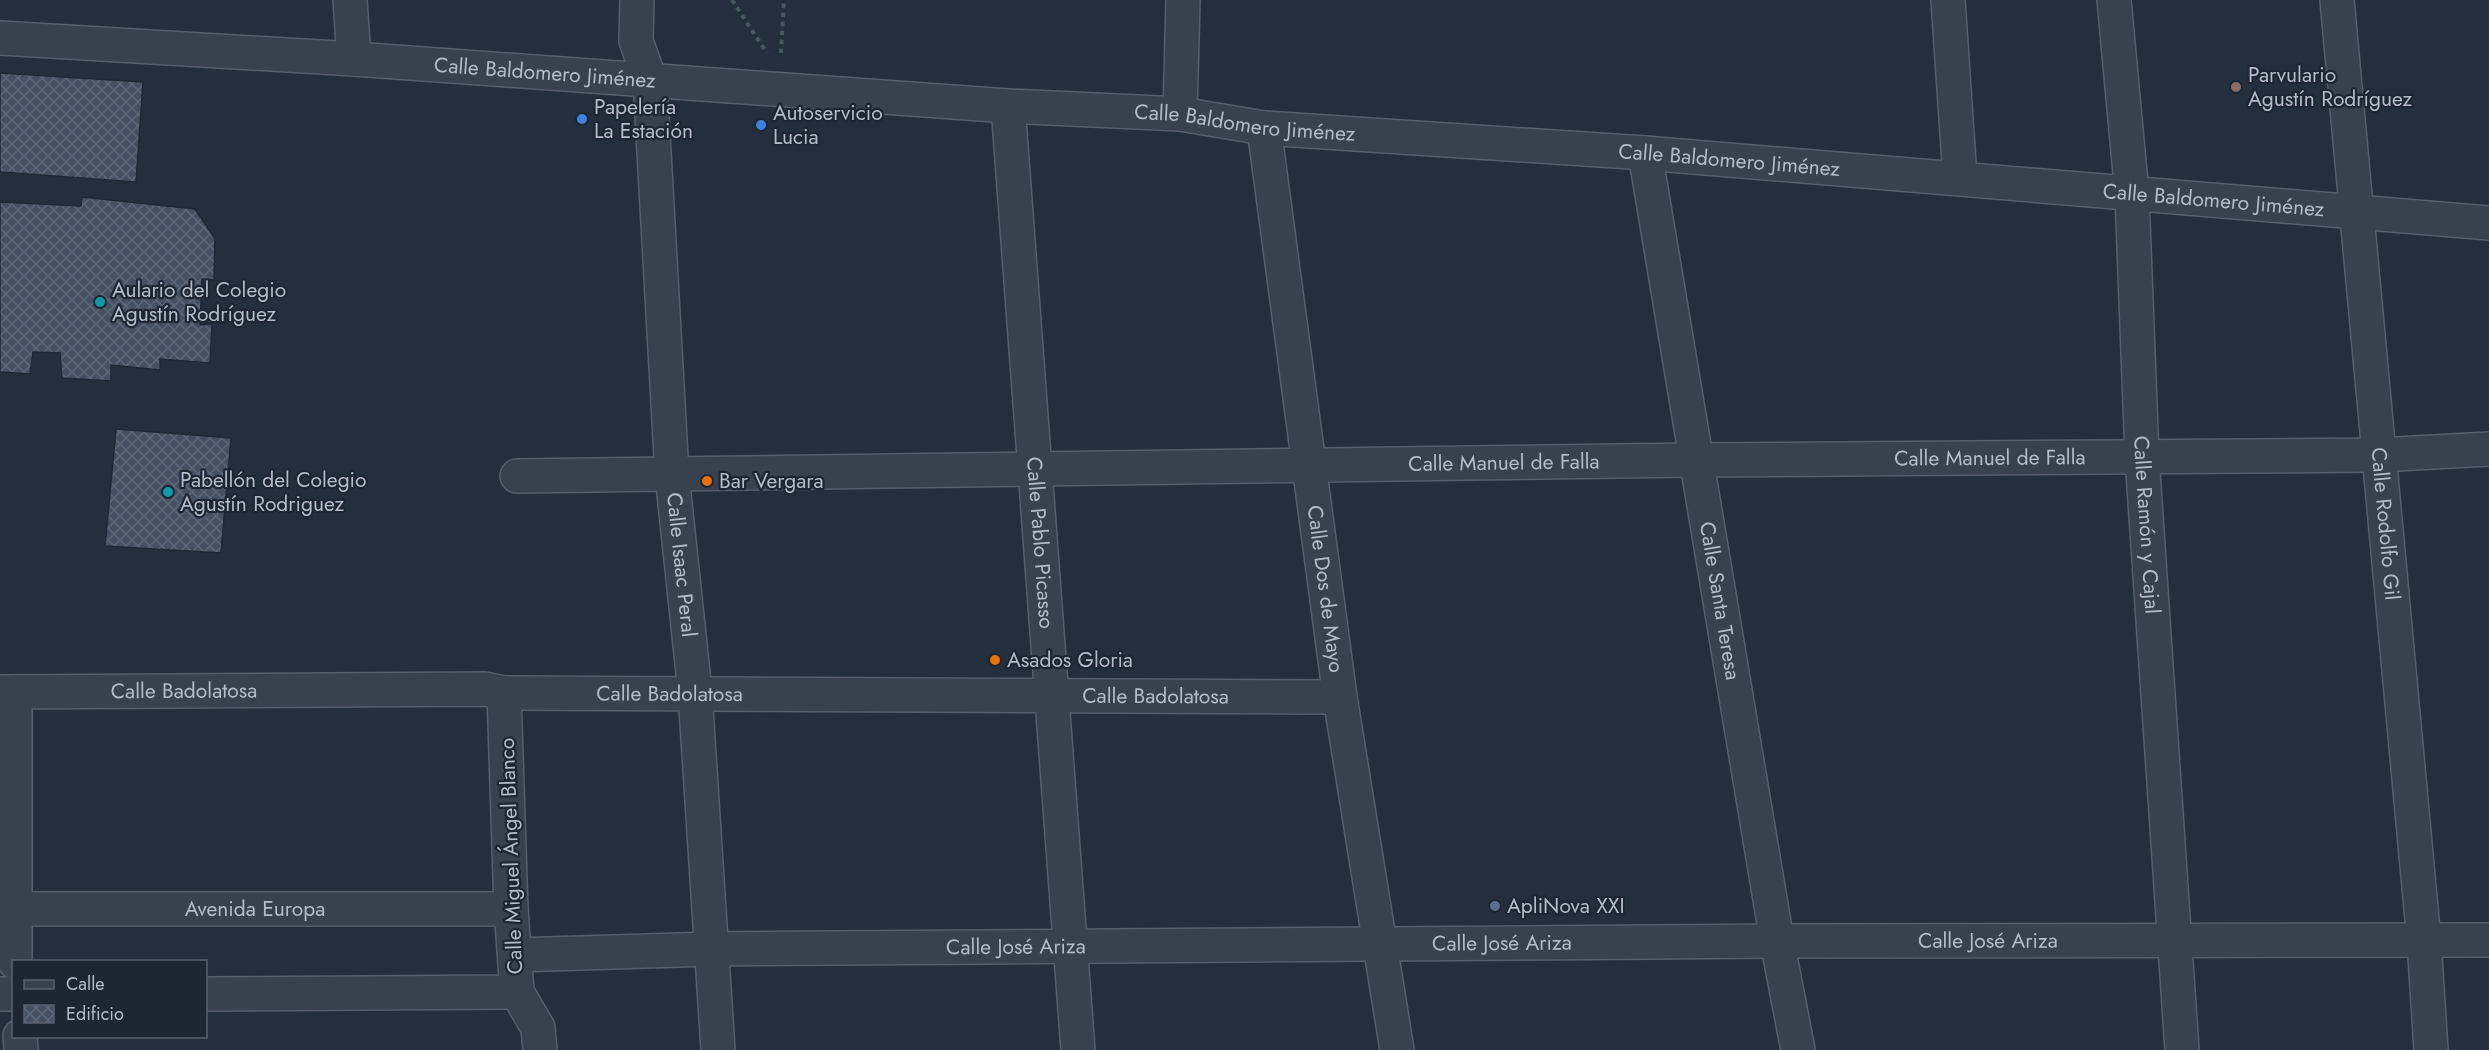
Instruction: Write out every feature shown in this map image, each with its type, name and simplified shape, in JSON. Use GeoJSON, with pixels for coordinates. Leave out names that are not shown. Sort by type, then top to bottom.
{"type":"FeatureCollection","features":[{"type":"Feature","properties":{"kind":"street"},"geometry":{"type":"LineString","coordinates":[[350,0],[354,59]]}},
{"type":"Feature","properties":{"kind":"street","name":"Calle Isaac Peral"},"geometry":{"type":"LineString","coordinates":[[637,0],[636,41],[650,80],[672,475],[695,692],[718,1050]]}},
{"type":"Feature","properties":{"kind":"street"},"geometry":{"type":"LineString","coordinates":[[1180,114],[1183,0]]}},
{"type":"Feature","properties":{"kind":"street"},"geometry":{"type":"LineString","coordinates":[[1948,0],[1960,178]]}},
{"type":"Feature","properties":{"kind":"street","name":"Calle Ramón y Cajal"},"geometry":{"type":"LineString","coordinates":[[2115,0],[2132,195],[2142,457],[2182,1050]]}},
{"type":"Feature","properties":{"kind":"street","name":"Calle Rodolfo Gil"},"geometry":{"type":"LineString","coordinates":[[2337,0],[2359,213],[2378,455],[2424,941],[2431,1050]]}},
{"type":"Feature","properties":{"kind":"street","name":"Calle Baldomero Jiménez"},"geometry":{"type":"LineString","coordinates":[[0,38],[354,59],[650,80],[771,75],[1008,106],[1180,114],[1264,128],[1645,153],[2489,223]]}},
{"type":"Feature","properties":{"kind":"street","name":"Calle Pablo Picasso"},"geometry":{"type":"LineString","coordinates":[[1008,106],[1037,470],[1050,695],[1078,1050]]}},
{"type":"Feature","properties":{"kind":"street","name":"Calle Dos de Mayo"},"geometry":{"type":"LineString","coordinates":[[1264,128],[1340,697],[1397,1050]]}},
{"type":"Feature","properties":{"kind":"street","name":"Calle Santa Teresa"},"geometry":{"type":"LineString","coordinates":[[1645,153],[1777,941],[1798,1050]]}},
{"type":"Feature","properties":{"kind":"street","name":"Calle Manuel de Falla"},"geometry":{"type":"LineString","coordinates":[[517,476],[1695,460],[2378,455],[2489,449]]}},
{"type":"Feature","properties":{"kind":"street","name":"Calle Badolatosa"},"geometry":{"type":"LineString","coordinates":[[7,692],[485,689],[504,693],[695,692],[1340,697]]}},
{"type":"Feature","properties":{"kind":"street"},"geometry":{"type":"LineString","coordinates":[[7,692],[7,909],[15,960]]}},
{"type":"Feature","properties":{"kind":"street","name":"Calle Miguel Ángel Blanco"},"geometry":{"type":"LineString","coordinates":[[504,693],[511,909],[517,992],[538,1028],[540,1050]]}},
{"type":"Feature","properties":{"kind":"street","name":"Avenida Europa"},"geometry":{"type":"LineString","coordinates":[[7,909],[511,909]]}},
{"type":"Feature","properties":{"kind":"street","name":"Calle José Ariza"},"geometry":{"type":"LineString","coordinates":[[515,955],[712,949],[1777,941],[2489,940]]}},
{"type":"Feature","properties":{"kind":"street"},"geometry":{"type":"LineString","coordinates":[[207,994],[517,992]]}},
{"type":"Feature","properties":{"kind":"path"},"geometry":{"type":"LineString","coordinates":[[732,0],[771,75],[781,60],[784,0]]}},
{"type":"Feature","properties":{"kind":"building"},"geometry":{"type":"Polygon","coordinates":[[[0,73],[143,82],[136,182],[0,172],[0,73]]]}},
{"type":"Feature","properties":{"kind":"building","name":"Aulario del Colegio Agustín Rodríguez"},"geometry":{"type":"Polygon","coordinates":[[[82,197],[195,209],[215,239],[214,280],[202,279],[200,325],[212,324],[210,363],[160,359],[160,370],[111,365],[111,381],[62,378],[60,353],[33,352],[30,374],[0,372],[0,202],[81,206],[82,197]]]}},
{"type":"Feature","properties":{"kind":"building","name":"Pabellón del Colegio Agustín Rodriguez"},"geometry":{"type":"Polygon","coordinates":[[[116,429],[231,438],[221,553],[105,546],[116,429]]]}},
{"type":"Feature","properties":{"kind":"place","name":"Parvulario Agustín Rodríguez"},"geometry":{"type":"Point","coordinates":[2236,87]}},
{"type":"Feature","properties":{"kind":"place","name":"Papelería La Estación"},"geometry":{"type":"Point","coordinates":[582,119]}},
{"type":"Feature","properties":{"kind":"place","name":"Autoservicio Lucia"},"geometry":{"type":"Point","coordinates":[761,125]}},
{"type":"Feature","properties":{"kind":"place","name":"Aulario del Colegio Agustín Rodríguez"},"geometry":{"type":"Point","coordinates":[100,302]}},
{"type":"Feature","properties":{"kind":"place","name":"Bar Vergara"},"geometry":{"type":"Point","coordinates":[707,481]}},
{"type":"Feature","properties":{"kind":"place","name":"Pabellón del Colegio Agustín Rodriguez"},"geometry":{"type":"Point","coordinates":[168,492]}},
{"type":"Feature","properties":{"kind":"place","name":"Asados Gloria"},"geometry":{"type":"Point","coordinates":[995,660]}},
{"type":"Feature","properties":{"kind":"place","name":"ApliNova XXI"},"geometry":{"type":"Point","coordinates":[1495,906]}}]}
